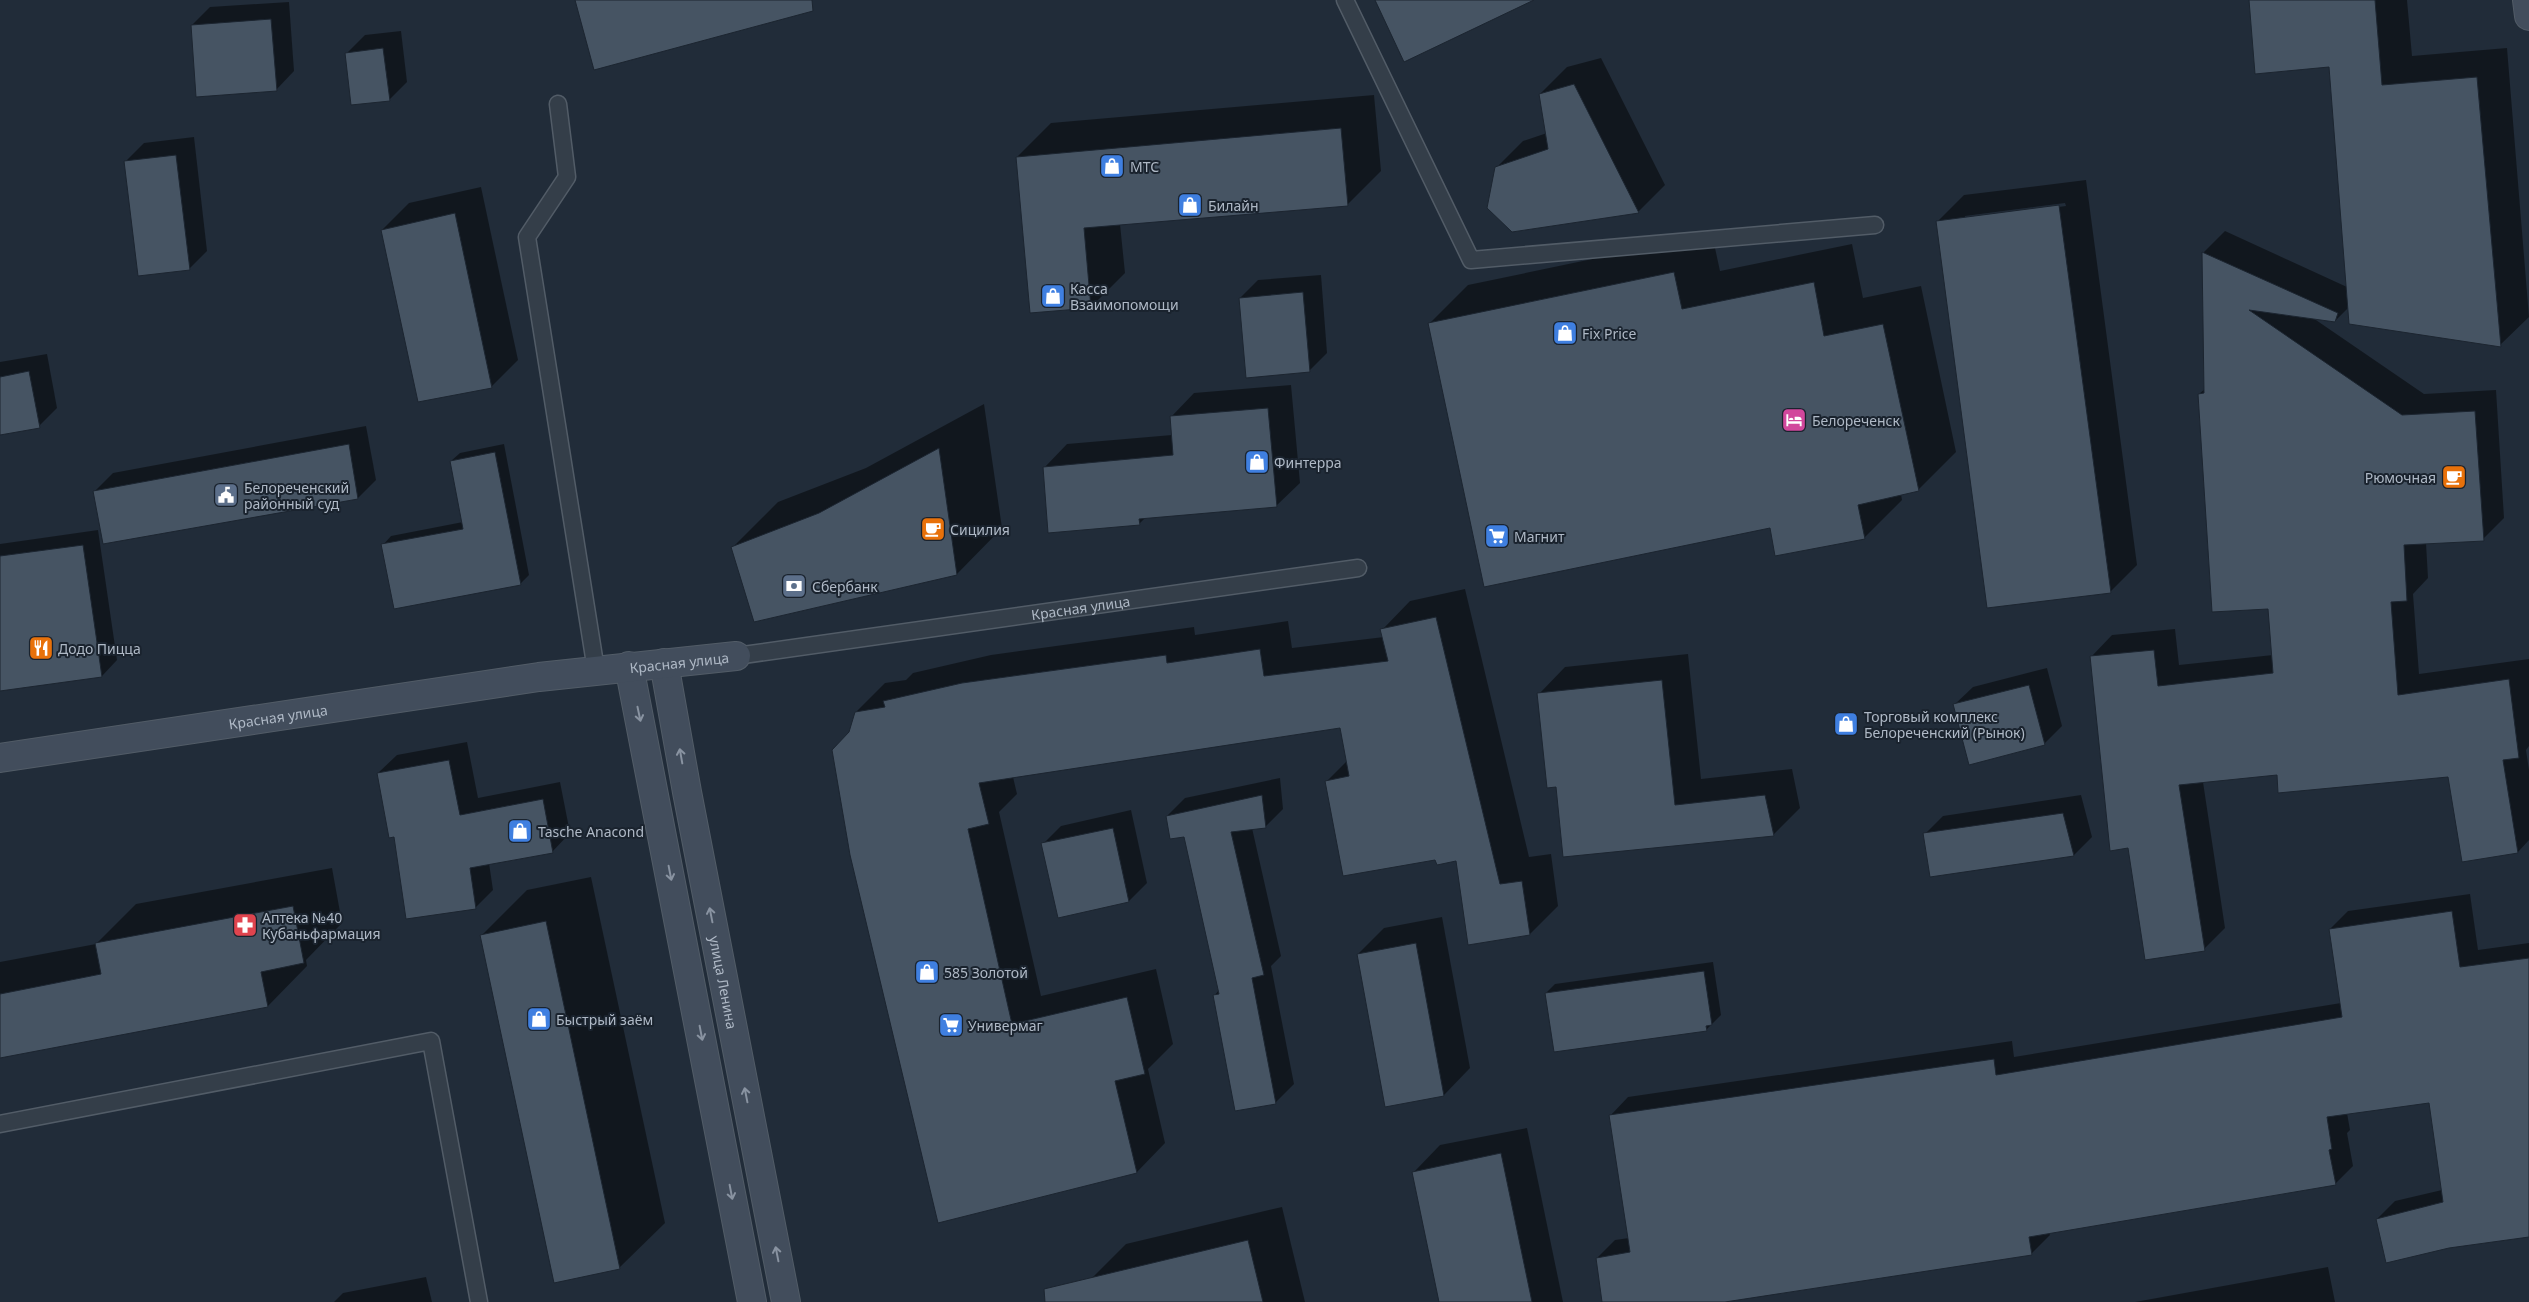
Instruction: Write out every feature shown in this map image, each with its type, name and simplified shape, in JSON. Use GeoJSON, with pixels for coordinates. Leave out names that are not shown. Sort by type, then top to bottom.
{"type":"FeatureCollection","features":[{"type":"Feature","properties":{"kind":"street"},"geometry":{"type":"LineString","coordinates":[[2527,0],[2529,16]]}},
{"type":"Feature","properties":{"kind":"street","name":"Красная улица"},"geometry":{"type":"LineString","coordinates":[[0,758],[596,670],[736,656]]}},
{"type":"Feature","properties":{"kind":"street","name":"улица Ленина"},"geometry":{"type":"LineString","coordinates":[[664,663],[786,1302]]}},
{"type":"Feature","properties":{"kind":"street"},"geometry":{"type":"LineString","coordinates":[[629,666],[752,1302]]}},
{"type":"Feature","properties":{"kind":"lane"},"geometry":{"type":"LineString","coordinates":[[1345,0],[1471,260],[1875,225]]}},
{"type":"Feature","properties":{"kind":"lane"},"geometry":{"type":"LineString","coordinates":[[558,104],[568,177],[527,237],[596,670]]}},
{"type":"Feature","properties":{"kind":"lane","name":"Красная улица"},"geometry":{"type":"LineString","coordinates":[[736,656],[1358,568]]}},
{"type":"Feature","properties":{"kind":"lane"},"geometry":{"type":"LineString","coordinates":[[0,1124],[430,1041],[479,1302]]}},
{"type":"Feature","properties":{"kind":"building"},"geometry":{"type":"Polygon","coordinates":[[[575,0],[812,0],[813,11],[594,70],[575,0]]]}},
{"type":"Feature","properties":{"kind":"building"},"geometry":{"type":"Polygon","coordinates":[[[1375,0],[1534,0],[1404,62],[1375,0]]]}},
{"type":"Feature","properties":{"kind":"building"},"geometry":{"type":"Polygon","coordinates":[[[2249,0],[2375,0],[2382,85],[2477,77],[2501,347],[2349,324],[2329,67],[2255,74],[2249,0]]]}},
{"type":"Feature","properties":{"kind":"building"},"geometry":{"type":"Polygon","coordinates":[[[271,19],[277,91],[196,97],[191,25],[271,19]]]}},
{"type":"Feature","properties":{"kind":"building"},"geometry":{"type":"Polygon","coordinates":[[[383,48],[390,101],[351,105],[345,53],[383,48]]]}},
{"type":"Feature","properties":{"kind":"building"},"geometry":{"type":"Polygon","coordinates":[[[1574,84],[1639,213],[1512,232],[1487,208],[1495,167],[1548,149],[1539,94],[1574,84]]]}},
{"type":"Feature","properties":{"kind":"building"},"geometry":{"type":"Polygon","coordinates":[[[1341,128],[1348,206],[1084,228],[1091,308],[1030,313],[1016,157],[1341,128]]]}},
{"type":"Feature","properties":{"kind":"building"},"geometry":{"type":"Polygon","coordinates":[[[176,155],[190,270],[138,276],[124,161],[176,155]]]}},
{"type":"Feature","properties":{"kind":"building"},"geometry":{"type":"Polygon","coordinates":[[[2059,205],[2111,593],[1987,608],[1936,221],[2059,205]]]}},
{"type":"Feature","properties":{"kind":"building"},"geometry":{"type":"Polygon","coordinates":[[[455,213],[492,388],[418,402],[381,230],[455,213]]]}},
{"type":"Feature","properties":{"kind":"building"},"geometry":{"type":"Polygon","coordinates":[[[2202,252],[2338,313],[2335,322],[2249,310],[2402,415],[2475,411],[2484,541],[2404,545],[2407,601],[2391,602],[2398,695],[2509,679],[2519,758],[2503,760],[2518,853],[2462,862],[2448,777],[2278,793],[2277,775],[2179,785],[2205,951],[2145,960],[2128,848],[2110,851],[2090,656],[2154,650],[2158,686],[2273,673],[2268,609],[2212,612],[2198,394],[2204,393],[2202,252]]]}},
{"type":"Feature","properties":{"kind":"building"},"geometry":{"type":"Polygon","coordinates":[[[1674,272],[1682,309],[1814,282],[1824,336],[1883,324],[1919,491],[1858,505],[1865,539],[1775,556],[1770,528],[1484,587],[1428,323],[1674,272]]]}},
{"type":"Feature","properties":{"kind":"building"},"geometry":{"type":"Polygon","coordinates":[[[1303,292],[1310,372],[1246,378],[1239,298],[1303,292]]]}},
{"type":"Feature","properties":{"kind":"building"},"geometry":{"type":"Polygon","coordinates":[[[29,371],[40,428],[0,435],[0,377],[29,371]]]}},
{"type":"Feature","properties":{"kind":"building"},"geometry":{"type":"Polygon","coordinates":[[[1268,408],[1277,507],[1139,519],[1140,525],[1048,533],[1043,467],[1173,455],[1170,416],[1268,408]]]}},
{"type":"Feature","properties":{"kind":"building","name":"Белореченский районный суд"},"geometry":{"type":"Polygon","coordinates":[[[349,444],[358,499],[103,544],[93,491],[349,444]]]}},
{"type":"Feature","properties":{"kind":"building"},"geometry":{"type":"Polygon","coordinates":[[[939,448],[957,575],[754,622],[731,547],[819,513],[939,448]]]}},
{"type":"Feature","properties":{"kind":"building"},"geometry":{"type":"Polygon","coordinates":[[[495,452],[521,585],[394,609],[381,544],[463,529],[450,461],[495,452]]]}},
{"type":"Feature","properties":{"kind":"building"},"geometry":{"type":"Polygon","coordinates":[[[83,545],[102,677],[0,691],[0,556],[83,545]]]}},
{"type":"Feature","properties":{"kind":"building"},"geometry":{"type":"Polygon","coordinates":[[[1436,617],[1500,884],[1522,881],[1530,935],[1468,945],[1456,861],[1437,865],[1435,860],[1343,876],[1325,781],[1349,776],[1340,728],[979,783],[989,824],[968,829],[1012,1024],[1127,997],[1145,1074],[1115,1081],[1137,1173],[938,1223],[850,855],[832,750],[849,732],[855,712],[885,707],[883,701],[962,683],[1166,655],[1167,663],[1260,649],[1264,676],[1388,661],[1380,629],[1436,617]]]}},
{"type":"Feature","properties":{"kind":"building"},"geometry":{"type":"Polygon","coordinates":[[[1662,680],[1675,805],[1765,795],[1774,836],[1563,857],[1556,787],[1547,788],[1537,693],[1662,680]]]}},
{"type":"Feature","properties":{"kind":"building"},"geometry":{"type":"Polygon","coordinates":[[[2029,685],[2045,745],[1969,765],[1953,704],[2029,685]]]}},
{"type":"Feature","properties":{"kind":"building"},"geometry":{"type":"Polygon","coordinates":[[[449,760],[460,815],[543,799],[553,853],[470,868],[476,909],[406,919],[394,837],[389,838],[377,773],[449,760]]]}},
{"type":"Feature","properties":{"kind":"building"},"geometry":{"type":"Polygon","coordinates":[[[1262,795],[1266,828],[1231,832],[1264,975],[1252,978],[1276,1104],[1235,1111],[1213,995],[1219,994],[1184,837],[1170,839],[1166,816],[1262,795]]]}},
{"type":"Feature","properties":{"kind":"building"},"geometry":{"type":"Polygon","coordinates":[[[2063,813],[2074,856],[1930,877],[1923,833],[2063,813]]]}},
{"type":"Feature","properties":{"kind":"building"},"geometry":{"type":"Polygon","coordinates":[[[1113,828],[1129,902],[1058,918],[1041,843],[1113,828]]]}},
{"type":"Feature","properties":{"kind":"building"},"geometry":{"type":"Polygon","coordinates":[[[293,906],[304,963],[261,972],[268,1007],[0,1058],[0,994],[101,974],[95,943],[293,906]]]}},
{"type":"Feature","properties":{"kind":"building"},"geometry":{"type":"Polygon","coordinates":[[[2452,911],[2460,967],[2529,958],[2529,1237],[2449,1248],[2386,1263],[2376,1219],[2443,1202],[2429,1103],[2327,1117],[2332,1149],[2329,1150],[2336,1185],[2029,1237],[2032,1255],[1725,1302],[1602,1302],[1596,1258],[1630,1252],[1609,1115],[1994,1059],[1996,1075],[2342,1017],[2329,929],[2452,911]]]}},
{"type":"Feature","properties":{"kind":"building"},"geometry":{"type":"Polygon","coordinates":[[[546,921],[620,1269],[554,1283],[480,935],[546,921]]]}},
{"type":"Feature","properties":{"kind":"building"},"geometry":{"type":"Polygon","coordinates":[[[1416,943],[1444,1096],[1385,1107],[1357,954],[1416,943]]]}},
{"type":"Feature","properties":{"kind":"building"},"geometry":{"type":"Polygon","coordinates":[[[1704,971],[1712,1025],[1706,1026],[1707,1031],[1554,1052],[1545,993],[1704,971]]]}},
{"type":"Feature","properties":{"kind":"building"},"geometry":{"type":"Polygon","coordinates":[[[1501,1153],[1532,1302],[1439,1302],[1412,1172],[1501,1153]]]}},
{"type":"Feature","properties":{"kind":"building"},"geometry":{"type":"Polygon","coordinates":[[[1248,1240],[1263,1302],[1045,1302],[1044,1289],[1248,1240]]]}},
{"type":"Feature","properties":{"kind":"place","name":"МТС"},"geometry":{"type":"Point","coordinates":[1112,166]}},
{"type":"Feature","properties":{"kind":"place","name":"Билайн"},"geometry":{"type":"Point","coordinates":[1190,205]}},
{"type":"Feature","properties":{"kind":"place","name":"Касса Взаимопомощи"},"geometry":{"type":"Point","coordinates":[1053,296]}},
{"type":"Feature","properties":{"kind":"place","name":"Fix Price"},"geometry":{"type":"Point","coordinates":[1565,333]}},
{"type":"Feature","properties":{"kind":"place","name":"Белореченск"},"geometry":{"type":"Point","coordinates":[1794,420]}},
{"type":"Feature","properties":{"kind":"place","name":"Финтерра"},"geometry":{"type":"Point","coordinates":[1257,462]}},
{"type":"Feature","properties":{"kind":"place","name":"Рюмочная"},"geometry":{"type":"Point","coordinates":[2454,477]}},
{"type":"Feature","properties":{"kind":"place","name":"Белореченский районный суд"},"geometry":{"type":"Point","coordinates":[226,495]}},
{"type":"Feature","properties":{"kind":"place","name":"Сицилия"},"geometry":{"type":"Point","coordinates":[933,529]}},
{"type":"Feature","properties":{"kind":"place","name":"Магнит"},"geometry":{"type":"Point","coordinates":[1497,536]}},
{"type":"Feature","properties":{"kind":"place","name":"Сбербанк"},"geometry":{"type":"Point","coordinates":[794,586]}},
{"type":"Feature","properties":{"kind":"place","name":"Додо Пицца"},"geometry":{"type":"Point","coordinates":[41,648]}},
{"type":"Feature","properties":{"kind":"place","name":"Торговый комплекс Белореченский (Рынок)"},"geometry":{"type":"Point","coordinates":[1846,724]}},
{"type":"Feature","properties":{"kind":"place","name":"Tasche Anacond"},"geometry":{"type":"Point","coordinates":[520,831]}},
{"type":"Feature","properties":{"kind":"place","name":"Аптека №40 Кубаньфармация"},"geometry":{"type":"Point","coordinates":[245,925]}},
{"type":"Feature","properties":{"kind":"place","name":"585 Золотой"},"geometry":{"type":"Point","coordinates":[927,972]}},
{"type":"Feature","properties":{"kind":"place","name":"Быстрый заём"},"geometry":{"type":"Point","coordinates":[539,1019]}},
{"type":"Feature","properties":{"kind":"place","name":"Универмаг"},"geometry":{"type":"Point","coordinates":[951,1025]}}]}
